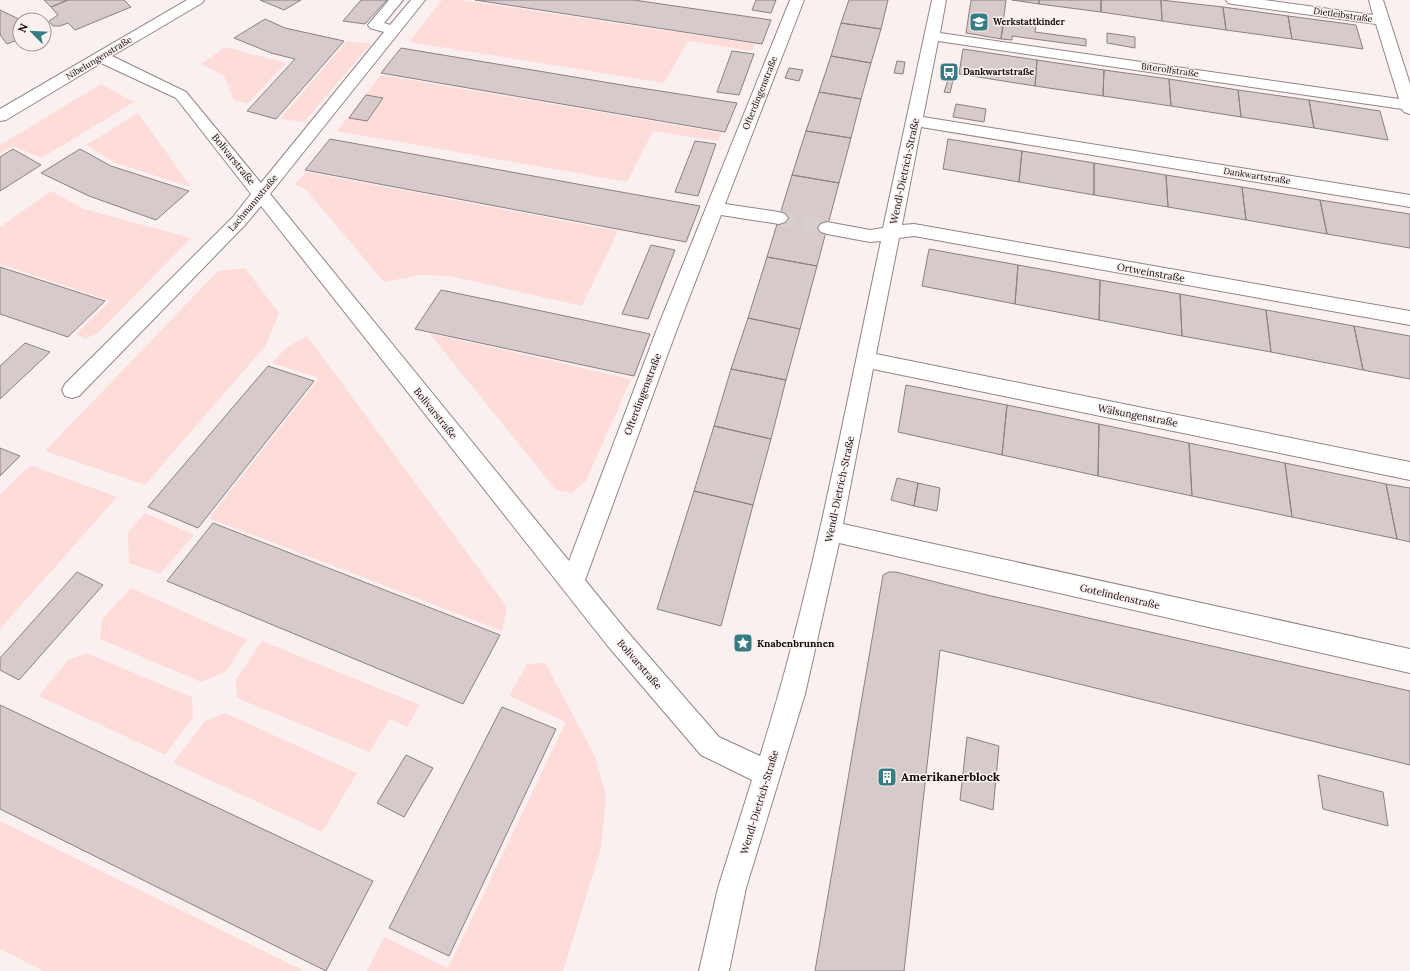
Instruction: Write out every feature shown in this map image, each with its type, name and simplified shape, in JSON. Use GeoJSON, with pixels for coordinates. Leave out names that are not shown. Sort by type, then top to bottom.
{"type":"FeatureCollection","features":[{"type":"Feature","properties":{"kind":"street","name":"Nibelungenstraße"},"geometry":{"type":"LineString","coordinates":[[0,116],[197,0]]}},
{"type":"Feature","properties":{"kind":"street"},"geometry":{"type":"LineString","coordinates":[[394,30],[375,25],[396,0]]}},
{"type":"Feature","properties":{"kind":"street","name":"Lachmannstraße"},"geometry":{"type":"LineString","coordinates":[[72,390],[220,242],[262,194],[418,0]]}},
{"type":"Feature","properties":{"kind":"street","name":"Ofterdingenstraße"},"geometry":{"type":"LineString","coordinates":[[573,582],[714,208],[797,0]]}},
{"type":"Feature","properties":{"kind":"street","name":"Wendl-Dietrich-Straße"},"geometry":{"type":"LineString","coordinates":[[714,971],[732,888],[792,694],[830,531],[939,0]]}},
{"type":"Feature","properties":{"kind":"street","name":"Dietleibstraße"},"geometry":{"type":"LineString","coordinates":[[1233,0],[1382,20]]}},
{"type":"Feature","properties":{"kind":"street"},"geometry":{"type":"LineString","coordinates":[[1376,0],[1409,107]]}},
{"type":"Feature","properties":{"kind":"street","name":"Biterolfstraße"},"geometry":{"type":"LineString","coordinates":[[932,36],[1409,107]]}},
{"type":"Feature","properties":{"kind":"street","name":"Bolivarstraße"},"geometry":{"type":"LineString","coordinates":[[101,57],[181,95],[262,194],[350,308],[616,637],[710,746],[768,774]]}},
{"type":"Feature","properties":{"kind":"street","name":"Dankwartstraße"},"geometry":{"type":"LineString","coordinates":[[915,121],[1410,200]]}},
{"type":"Feature","properties":{"kind":"street"},"geometry":{"type":"LineString","coordinates":[[714,208],[779,218]]}},
{"type":"Feature","properties":{"kind":"street"},"geometry":{"type":"LineString","coordinates":[[827,228],[870,236],[891,233]]}},
{"type":"Feature","properties":{"kind":"street","name":"Ortweinstraße"},"geometry":{"type":"LineString","coordinates":[[891,233],[914,230],[1410,318]]}},
{"type":"Feature","properties":{"kind":"street","name":"Wälsungenstraße"},"geometry":{"type":"LineString","coordinates":[[866,360],[1410,471]]}},
{"type":"Feature","properties":{"kind":"street","name":"Gotelindenstraße"},"geometry":{"type":"LineString","coordinates":[[830,531],[1410,661]]}},
{"type":"Feature","properties":{"kind":"shaded area"},"geometry":{"type":"Polygon","coordinates":[[[442,0],[462,0],[755,44],[752,51],[688,41],[664,83],[409,42],[442,0]]]}},
{"type":"Feature","properties":{"kind":"shaded area"},"geometry":{"type":"Polygon","coordinates":[[[347,41],[371,44],[304,122],[280,119],[347,41]]]}},
{"type":"Feature","properties":{"kind":"shaded area"},"geometry":{"type":"Polygon","coordinates":[[[225,47],[286,63],[248,103],[234,100],[224,76],[201,64],[225,47]]]}},
{"type":"Feature","properties":{"kind":"shaded area"},"geometry":{"type":"Polygon","coordinates":[[[381,75],[722,133],[718,141],[653,131],[627,182],[337,131],[381,75]]]}},
{"type":"Feature","properties":{"kind":"shaded area"},"geometry":{"type":"Polygon","coordinates":[[[101,84],[134,102],[42,158],[13,146],[0,154],[0,145],[101,84]]]}},
{"type":"Feature","properties":{"kind":"shaded area"},"geometry":{"type":"Polygon","coordinates":[[[138,113],[191,187],[115,163],[86,145],[138,113]]]}},
{"type":"Feature","properties":{"kind":"shaded area"},"geometry":{"type":"Polygon","coordinates":[[[306,172],[618,231],[582,306],[450,276],[420,275],[384,282],[306,190],[295,184],[306,172]]]}},
{"type":"Feature","properties":{"kind":"shaded area"},"geometry":{"type":"Polygon","coordinates":[[[51,191],[84,209],[191,238],[98,333],[85,339],[76,334],[110,301],[0,264],[0,227],[51,191]]]}},
{"type":"Feature","properties":{"kind":"shaded area"},"geometry":{"type":"Polygon","coordinates":[[[245,268],[279,313],[266,345],[145,485],[45,451],[218,271],[245,268]]]}},
{"type":"Feature","properties":{"kind":"shaded area"},"geometry":{"type":"Polygon","coordinates":[[[429,333],[631,379],[586,481],[572,493],[556,490],[429,333]]]}},
{"type":"Feature","properties":{"kind":"shaded area"},"geometry":{"type":"Polygon","coordinates":[[[307,336],[507,607],[502,631],[209,518],[319,378],[272,363],[287,347],[307,336]]]}},
{"type":"Feature","properties":{"kind":"shaded area"},"geometry":{"type":"Polygon","coordinates":[[[30,465],[117,497],[0,629],[0,495],[30,465]]]}},
{"type":"Feature","properties":{"kind":"shaded area"},"geometry":{"type":"Polygon","coordinates":[[[145,513],[194,535],[160,574],[129,563],[128,532],[145,513]]]}},
{"type":"Feature","properties":{"kind":"shaded area"},"geometry":{"type":"Polygon","coordinates":[[[131,588],[247,640],[225,672],[201,682],[100,639],[102,619],[131,588]]]}},
{"type":"Feature","properties":{"kind":"shaded area"},"geometry":{"type":"Polygon","coordinates":[[[262,641],[420,705],[407,727],[390,719],[369,752],[237,698],[236,679],[262,641]]]}},
{"type":"Feature","properties":{"kind":"shaded area"},"geometry":{"type":"Polygon","coordinates":[[[86,653],[192,697],[193,717],[165,755],[39,696],[68,660],[86,653]]]}},
{"type":"Feature","properties":{"kind":"shaded area"},"geometry":{"type":"Polygon","coordinates":[[[545,663],[595,756],[606,796],[601,848],[563,971],[367,971],[384,937],[448,968],[566,722],[509,696],[527,664],[545,663]]]}},
{"type":"Feature","properties":{"kind":"shaded area"},"geometry":{"type":"Polygon","coordinates":[[[225,713],[357,773],[322,832],[173,763],[205,721],[225,713]]]}},
{"type":"Feature","properties":{"kind":"shaded area"},"geometry":{"type":"Polygon","coordinates":[[[0,821],[304,971],[43,971],[0,949],[0,821]]]}},
{"type":"Feature","properties":{"kind":"building"},"geometry":{"type":"Polygon","coordinates":[[[44,0],[68,0],[51,7],[44,0]]]}},
{"type":"Feature","properties":{"kind":"building"},"geometry":{"type":"Polygon","coordinates":[[[68,0],[124,0],[131,7],[75,30],[68,23],[60,26],[53,26],[52,19],[58,15],[51,7],[68,0]]]}},
{"type":"Feature","properties":{"kind":"building"},"geometry":{"type":"Polygon","coordinates":[[[260,0],[301,0],[284,10],[260,0]]]}},
{"type":"Feature","properties":{"kind":"building"},"geometry":{"type":"Polygon","coordinates":[[[361,0],[387,0],[365,24],[343,21],[361,0]]]}},
{"type":"Feature","properties":{"kind":"building"},"geometry":{"type":"Polygon","coordinates":[[[475,0],[634,0],[771,20],[762,44],[475,0]]]}},
{"type":"Feature","properties":{"kind":"building"},"geometry":{"type":"Polygon","coordinates":[[[756,0],[776,0],[771,13],[752,10],[756,0]]]}},
{"type":"Feature","properties":{"kind":"building"},"geometry":{"type":"Polygon","coordinates":[[[849,0],[888,0],[881,29],[841,23],[849,0]]]}},
{"type":"Feature","properties":{"kind":"building"},"geometry":{"type":"Polygon","coordinates":[[[971,0],[1006,0],[1001,39],[966,33],[971,0]]]}},
{"type":"Feature","properties":{"kind":"building"},"geometry":{"type":"Polygon","coordinates":[[[1012,0],[1039,0],[1039,4],[1012,0]]]}},
{"type":"Feature","properties":{"kind":"building"},"geometry":{"type":"Polygon","coordinates":[[[1039,0],[1101,0],[1101,12],[1039,4],[1039,0]]]}},
{"type":"Feature","properties":{"kind":"building"},"geometry":{"type":"Polygon","coordinates":[[[1101,0],[1161,0],[1162,21],[1101,12],[1101,0]]]}},
{"type":"Feature","properties":{"kind":"building"},"geometry":{"type":"Polygon","coordinates":[[[1161,0],[1223,7],[1226,30],[1162,21],[1161,0]]]}},
{"type":"Feature","properties":{"kind":"building"},"geometry":{"type":"Polygon","coordinates":[[[1223,7],[1288,16],[1292,39],[1226,30],[1223,7]]]}},
{"type":"Feature","properties":{"kind":"building"},"geometry":{"type":"Polygon","coordinates":[[[0,10],[12,16],[12,42],[7,44],[0,35],[0,10]]]}},
{"type":"Feature","properties":{"kind":"building"},"geometry":{"type":"Polygon","coordinates":[[[1288,16],[1356,25],[1363,49],[1292,39],[1288,16]]]}},
{"type":"Feature","properties":{"kind":"building"},"geometry":{"type":"Polygon","coordinates":[[[265,19],[285,28],[344,41],[276,119],[247,111],[295,59],[271,53],[234,38],[265,19]]]}},
{"type":"Feature","properties":{"kind":"building"},"geometry":{"type":"Polygon","coordinates":[[[1004,20],[1036,25],[1035,32],[1086,39],[1086,46],[1012,36],[1012,40],[1001,39],[1004,20]]]}},
{"type":"Feature","properties":{"kind":"building"},"geometry":{"type":"Polygon","coordinates":[[[841,23],[881,29],[871,63],[831,56],[841,23]]]}},
{"type":"Feature","properties":{"kind":"building"},"geometry":{"type":"Polygon","coordinates":[[[1107,33],[1135,37],[1135,48],[1107,43],[1107,33]]]}},
{"type":"Feature","properties":{"kind":"building"},"geometry":{"type":"Polygon","coordinates":[[[401,48],[737,103],[725,132],[381,73],[401,48]]]}},
{"type":"Feature","properties":{"kind":"building"},"geometry":{"type":"Polygon","coordinates":[[[963,49],[1037,60],[1035,86],[959,74],[963,49]]]}},
{"type":"Feature","properties":{"kind":"building"},"geometry":{"type":"Polygon","coordinates":[[[732,51],[754,54],[739,95],[717,92],[732,51]]]}},
{"type":"Feature","properties":{"kind":"building"},"geometry":{"type":"Polygon","coordinates":[[[831,56],[871,63],[861,99],[819,92],[831,56]]]}},
{"type":"Feature","properties":{"kind":"building"},"geometry":{"type":"Polygon","coordinates":[[[1037,60],[1104,70],[1103,96],[1035,86],[1037,60]]]}},
{"type":"Feature","properties":{"kind":"building"},"geometry":{"type":"Polygon","coordinates":[[[897,61],[905,62],[903,74],[894,73],[897,61]]]}},
{"type":"Feature","properties":{"kind":"building"},"geometry":{"type":"Polygon","coordinates":[[[789,68],[803,70],[799,81],[785,78],[789,68]]]}},
{"type":"Feature","properties":{"kind":"building"},"geometry":{"type":"Polygon","coordinates":[[[1104,70],[1169,79],[1171,106],[1103,96],[1104,70]]]}},
{"type":"Feature","properties":{"kind":"building"},"geometry":{"type":"Polygon","coordinates":[[[1169,79],[1238,90],[1241,117],[1171,106],[1169,79]]]}},
{"type":"Feature","properties":{"kind":"building"},"geometry":{"type":"Polygon","coordinates":[[[948,80],[953,80],[950,93],[944,92],[948,80]]]}},
{"type":"Feature","properties":{"kind":"building"},"geometry":{"type":"Polygon","coordinates":[[[1238,90],[1309,100],[1314,128],[1241,117],[1238,90]]]}},
{"type":"Feature","properties":{"kind":"building"},"geometry":{"type":"Polygon","coordinates":[[[819,92],[861,99],[851,138],[806,131],[819,92]]]}},
{"type":"Feature","properties":{"kind":"building"},"geometry":{"type":"Polygon","coordinates":[[[366,95],[383,98],[367,121],[349,118],[366,95]]]}},
{"type":"Feature","properties":{"kind":"building"},"geometry":{"type":"Polygon","coordinates":[[[1309,100],[1380,111],[1388,140],[1314,128],[1309,100]]]}},
{"type":"Feature","properties":{"kind":"building"},"geometry":{"type":"Polygon","coordinates":[[[956,104],[986,109],[984,122],[953,117],[956,104]]]}},
{"type":"Feature","properties":{"kind":"building"},"geometry":{"type":"Polygon","coordinates":[[[806,131],[851,138],[839,183],[792,175],[806,131]]]}},
{"type":"Feature","properties":{"kind":"building"},"geometry":{"type":"Polygon","coordinates":[[[330,139],[700,206],[686,242],[305,170],[330,139]]]}},
{"type":"Feature","properties":{"kind":"building"},"geometry":{"type":"Polygon","coordinates":[[[948,139],[1022,151],[1019,182],[943,169],[948,139]]]}},
{"type":"Feature","properties":{"kind":"building"},"geometry":{"type":"Polygon","coordinates":[[[695,141],[716,144],[698,196],[675,192],[695,141]]]}},
{"type":"Feature","properties":{"kind":"building"},"geometry":{"type":"Polygon","coordinates":[[[13,149],[41,165],[0,191],[0,157],[13,149]]]}},
{"type":"Feature","properties":{"kind":"building"},"geometry":{"type":"Polygon","coordinates":[[[80,149],[111,166],[189,191],[156,220],[89,196],[41,173],[80,149]]]}},
{"type":"Feature","properties":{"kind":"building"},"geometry":{"type":"Polygon","coordinates":[[[1022,151],[1094,163],[1094,195],[1019,182],[1022,151]]]}},
{"type":"Feature","properties":{"kind":"building"},"geometry":{"type":"Polygon","coordinates":[[[1094,163],[1166,175],[1168,207],[1094,195],[1094,163]]]}},
{"type":"Feature","properties":{"kind":"building"},"geometry":{"type":"Polygon","coordinates":[[[792,175],[839,183],[817,266],[767,257],[792,175]]]}},
{"type":"Feature","properties":{"kind":"building"},"geometry":{"type":"Polygon","coordinates":[[[1166,175],[1242,187],[1246,220],[1168,207],[1166,175]]]}},
{"type":"Feature","properties":{"kind":"building"},"geometry":{"type":"Polygon","coordinates":[[[1242,187],[1320,200],[1327,234],[1246,220],[1242,187]]]}},
{"type":"Feature","properties":{"kind":"building"},"geometry":{"type":"Polygon","coordinates":[[[1320,200],[1410,214],[1410,248],[1327,234],[1320,200]]]}},
{"type":"Feature","properties":{"kind":"building"},"geometry":{"type":"Polygon","coordinates":[[[651,245],[675,250],[648,319],[622,314],[651,245]]]}},
{"type":"Feature","properties":{"kind":"building"},"geometry":{"type":"Polygon","coordinates":[[[929,249],[1018,265],[1015,304],[922,286],[929,249]]]}},
{"type":"Feature","properties":{"kind":"building"},"geometry":{"type":"Polygon","coordinates":[[[767,257],[817,266],[800,329],[748,318],[767,257]]]}},
{"type":"Feature","properties":{"kind":"building"},"geometry":{"type":"Polygon","coordinates":[[[1018,265],[1100,280],[1099,320],[1015,304],[1018,265]]]}},
{"type":"Feature","properties":{"kind":"building"},"geometry":{"type":"Polygon","coordinates":[[[0,267],[105,301],[68,337],[0,314],[0,267]]]}},
{"type":"Feature","properties":{"kind":"building"},"geometry":{"type":"Polygon","coordinates":[[[1100,280],[1180,294],[1182,336],[1099,320],[1100,280]]]}},
{"type":"Feature","properties":{"kind":"building"},"geometry":{"type":"Polygon","coordinates":[[[441,290],[650,334],[634,376],[415,329],[441,290]]]}},
{"type":"Feature","properties":{"kind":"building"},"geometry":{"type":"Polygon","coordinates":[[[1180,294],[1266,310],[1271,352],[1182,336],[1180,294]]]}},
{"type":"Feature","properties":{"kind":"building"},"geometry":{"type":"Polygon","coordinates":[[[1266,310],[1354,326],[1363,370],[1271,352],[1266,310]]]}},
{"type":"Feature","properties":{"kind":"building"},"geometry":{"type":"Polygon","coordinates":[[[748,318],[800,329],[786,380],[731,369],[748,318]]]}},
{"type":"Feature","properties":{"kind":"building"},"geometry":{"type":"Polygon","coordinates":[[[1354,326],[1410,336],[1410,379],[1363,370],[1354,326]]]}},
{"type":"Feature","properties":{"kind":"building"},"geometry":{"type":"Polygon","coordinates":[[[25,343],[50,352],[0,399],[0,366],[25,343]]]}},
{"type":"Feature","properties":{"kind":"building"},"geometry":{"type":"Polygon","coordinates":[[[268,366],[314,381],[198,528],[148,507],[268,366]]]}},
{"type":"Feature","properties":{"kind":"building"},"geometry":{"type":"Polygon","coordinates":[[[731,369],[786,380],[771,439],[714,426],[731,369]]]}},
{"type":"Feature","properties":{"kind":"building"},"geometry":{"type":"Polygon","coordinates":[[[906,385],[1007,405],[1002,455],[898,432],[906,385]]]}},
{"type":"Feature","properties":{"kind":"building"},"geometry":{"type":"Polygon","coordinates":[[[1007,405],[1099,424],[1098,476],[1002,455],[1007,405]]]}},
{"type":"Feature","properties":{"kind":"building"},"geometry":{"type":"Polygon","coordinates":[[[1099,424],[1189,443],[1192,496],[1098,476],[1099,424]]]}},
{"type":"Feature","properties":{"kind":"building"},"geometry":{"type":"Polygon","coordinates":[[[714,426],[771,439],[753,505],[694,491],[714,426]]]}},
{"type":"Feature","properties":{"kind":"building"},"geometry":{"type":"Polygon","coordinates":[[[1189,443],[1285,463],[1292,517],[1192,496],[1189,443]]]}},
{"type":"Feature","properties":{"kind":"building"},"geometry":{"type":"Polygon","coordinates":[[[0,448],[20,456],[0,476],[0,448]]]}},
{"type":"Feature","properties":{"kind":"building"},"geometry":{"type":"Polygon","coordinates":[[[1285,463],[1386,484],[1397,539],[1292,517],[1285,463]]]}},
{"type":"Feature","properties":{"kind":"building"},"geometry":{"type":"Polygon","coordinates":[[[897,478],[918,483],[914,506],[891,500],[897,478]]]}},
{"type":"Feature","properties":{"kind":"building"},"geometry":{"type":"Polygon","coordinates":[[[918,483],[940,488],[937,511],[914,506],[918,483]]]}},
{"type":"Feature","properties":{"kind":"building"},"geometry":{"type":"Polygon","coordinates":[[[1386,484],[1410,488],[1410,542],[1397,539],[1386,484]]]}},
{"type":"Feature","properties":{"kind":"building"},"geometry":{"type":"Polygon","coordinates":[[[694,491],[753,505],[721,626],[657,609],[694,491]]]}},
{"type":"Feature","properties":{"kind":"building"},"geometry":{"type":"Polygon","coordinates":[[[213,523],[500,635],[463,704],[167,581],[213,523]]]}},
{"type":"Feature","properties":{"kind":"building"},"geometry":{"type":"Polygon","coordinates":[[[77,572],[103,585],[19,680],[0,670],[0,658],[77,572]]]}},
{"type":"Feature","properties":{"kind":"building","name":"Amerikanerblock"},"geometry":{"type":"Polygon","coordinates":[[[889,572],[896,572],[987,595],[1410,691],[1410,765],[940,650],[904,971],[815,971],[883,575],[889,572]]]}},
{"type":"Feature","properties":{"kind":"building"},"geometry":{"type":"Polygon","coordinates":[[[0,705],[373,881],[326,971],[0,809],[0,705]]]}},
{"type":"Feature","properties":{"kind":"building"},"geometry":{"type":"Polygon","coordinates":[[[502,707],[556,729],[449,956],[389,928],[502,707]]]}},
{"type":"Feature","properties":{"kind":"building"},"geometry":{"type":"Polygon","coordinates":[[[967,737],[999,746],[993,810],[960,800],[967,737]]]}},
{"type":"Feature","properties":{"kind":"building"},"geometry":{"type":"Polygon","coordinates":[[[406,755],[433,768],[404,817],[377,803],[406,755]]]}},
{"type":"Feature","properties":{"kind":"building"},"geometry":{"type":"Polygon","coordinates":[[[1318,775],[1383,792],[1388,826],[1323,809],[1318,775]]]}},
{"type":"Feature","properties":{"kind":"tunnel"},"geometry":{"type":"LineString","coordinates":[[779,218],[827,228]]}},
{"type":"Feature","properties":{"kind":"place","name":"Werkstattkinder"},"geometry":{"type":"Point","coordinates":[979,22]}},
{"type":"Feature","properties":{"kind":"place","name":"Dankwartstraße"},"geometry":{"type":"Point","coordinates":[949,72]}},
{"type":"Feature","properties":{"kind":"place","name":"Knabenbrunnen"},"geometry":{"type":"Point","coordinates":[743,643]}},
{"type":"Feature","properties":{"kind":"place","name":"Amerikanerblock"},"geometry":{"type":"Point","coordinates":[887,777]}}]}
